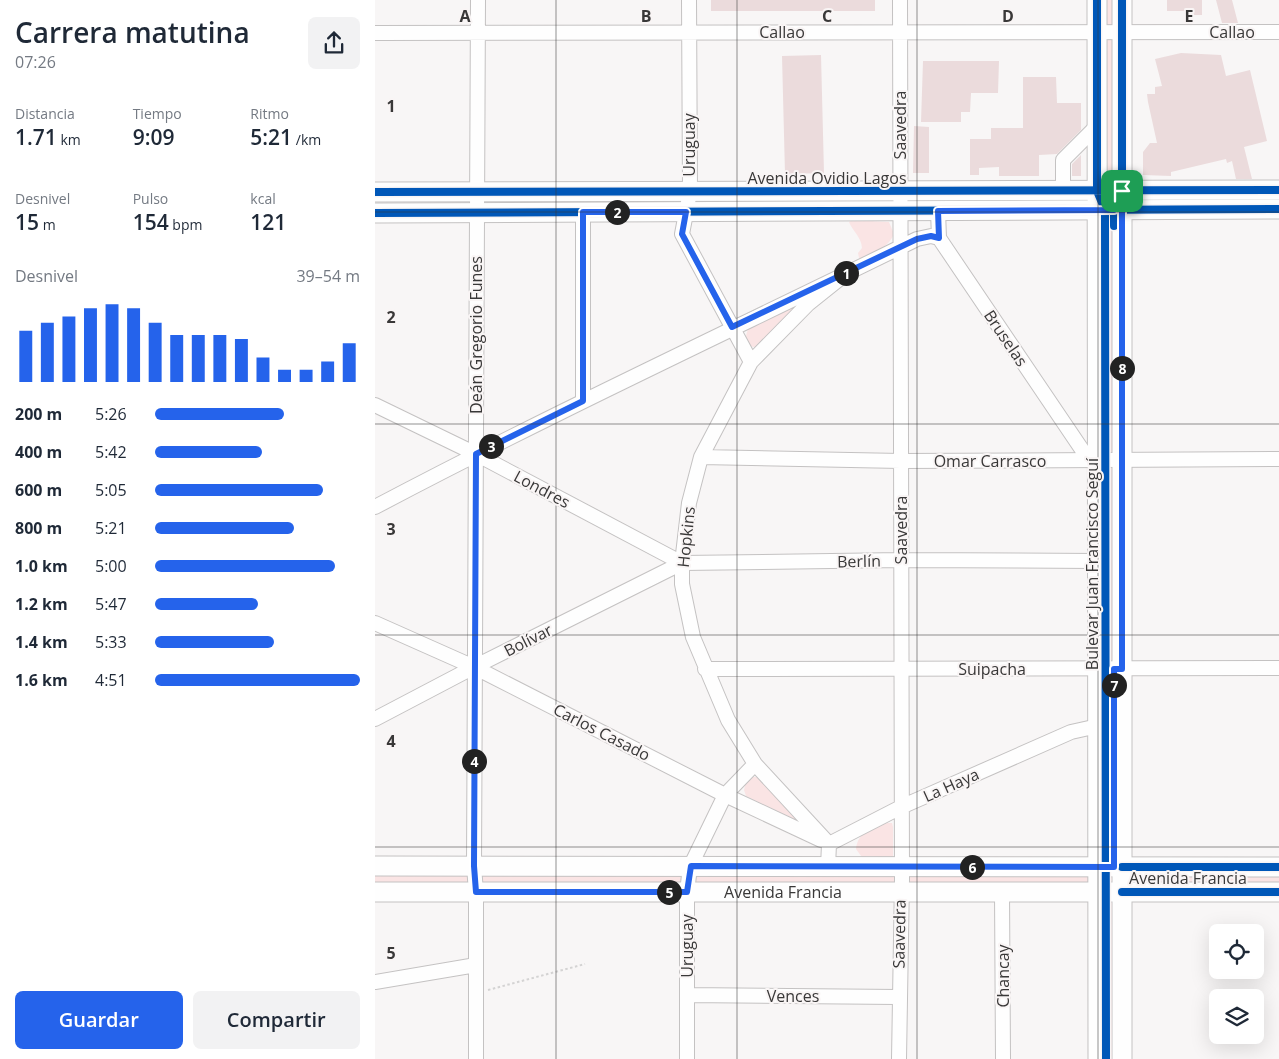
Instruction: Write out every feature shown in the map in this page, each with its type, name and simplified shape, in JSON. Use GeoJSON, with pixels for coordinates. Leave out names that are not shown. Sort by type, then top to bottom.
{"type":"FeatureCollection","features":[{"type":"Feature","properties":{"kind":"main road","name":"Bulevar Juan Francisco Seguí"},"geometry":{"type":"LineString","coordinates":[[1097,0],[1097,210],[1093,460],[1097,562],[1098,669],[1098,1059]]}},
{"type":"Feature","properties":{"kind":"main road","name":"Bulevar Juan Francisco Seguí"},"geometry":{"type":"LineString","coordinates":[[1122,0],[1122,1059]]}},
{"type":"Feature","properties":{"kind":"main road","name":"Avenida Ovidio Lagos"},"geometry":{"type":"LineString","coordinates":[[375,192],[1279,190]]}},
{"type":"Feature","properties":{"kind":"main road","name":"Avenida Ovidio Lagos"},"geometry":{"type":"LineString","coordinates":[[375,214],[1279,209]]}},
{"type":"Feature","properties":{"kind":"main road","name":"Avenida Francia"},"geometry":{"type":"LineString","coordinates":[[375,866],[1279,867]]}},
{"type":"Feature","properties":{"kind":"main road","name":"Avenida Francia"},"geometry":{"type":"LineString","coordinates":[[375,892],[1279,892]]}},
{"type":"Feature","properties":{"kind":"street","name":"Deán Gregorio Funes"},"geometry":{"type":"LineString","coordinates":[[476,1059],[474,667],[478,0]]}},
{"type":"Feature","properties":{"kind":"street","name":"Uruguay"},"geometry":{"type":"LineString","coordinates":[[689,0],[690,192],[682,234],[751,362]]}},
{"type":"Feature","properties":{"kind":"street","name":"Saavedra"},"geometry":{"type":"LineString","coordinates":[[899,1059],[898,997],[902,867],[900,0]]}},
{"type":"Feature","properties":{"kind":"street","name":"Callao"},"geometry":{"type":"LineString","coordinates":[[375,33],[1279,32]]}},
{"type":"Feature","properties":{"kind":"street"},"geometry":{"type":"LineString","coordinates":[[1063,191],[1063,160],[1097,126]]}},
{"type":"Feature","properties":{"kind":"street"},"geometry":{"type":"LineString","coordinates":[[375,507],[476,454],[732,327],[917,239],[931,236],[939,238],[938,211]]}},
{"type":"Feature","properties":{"kind":"street"},"geometry":{"type":"LineString","coordinates":[[583,212],[583,401]]}},
{"type":"Feature","properties":{"kind":"street","name":"Bruselas"},"geometry":{"type":"LineString","coordinates":[[939,238],[1093,460]]}},
{"type":"Feature","properties":{"kind":"street","name":"Hopkins"},"geometry":{"type":"LineString","coordinates":[[829,844],[755,764],[728,720],[705,670],[693,637],[681,563],[689,503],[701,457],[751,362],[808,304],[848,272]]}},
{"type":"Feature","properties":{"kind":"street","name":"Londres"},"geometry":{"type":"LineString","coordinates":[[375,405],[476,454],[681,563]]}},
{"type":"Feature","properties":{"kind":"street","name":"Omar Carrasco"},"geometry":{"type":"LineString","coordinates":[[701,457],[901,461],[1279,459]]}},
{"type":"Feature","properties":{"kind":"street","name":"Berlín"},"geometry":{"type":"LineString","coordinates":[[681,563],[901,560],[1097,562]]}},
{"type":"Feature","properties":{"kind":"street","name":"Bolívar"},"geometry":{"type":"LineString","coordinates":[[375,719],[681,563]]}},
{"type":"Feature","properties":{"kind":"street","name":"Carlos Casado"},"geometry":{"type":"LineString","coordinates":[[375,623],[474,667],[725,795],[829,844]]}},
{"type":"Feature","properties":{"kind":"street","name":"Suipacha"},"geometry":{"type":"LineString","coordinates":[[705,670],[1279,668]]}},
{"type":"Feature","properties":{"kind":"street","name":"La Haya"},"geometry":{"type":"LineString","coordinates":[[829,844],[901,807],[1071,732],[1098,726]]}},
{"type":"Feature","properties":{"kind":"street","name":"Uruguay"},"geometry":{"type":"LineString","coordinates":[[687,1059],[687,892],[691,866],[725,795],[755,764]]}},
{"type":"Feature","properties":{"kind":"street"},"geometry":{"type":"LineString","coordinates":[[828,867],[829,844]]}},
{"type":"Feature","properties":{"kind":"street","name":"Chancay"},"geometry":{"type":"LineString","coordinates":[[1002,892],[1003,1059]]}},
{"type":"Feature","properties":{"kind":"street"},"geometry":{"type":"LineString","coordinates":[[375,982],[476,965]]}},
{"type":"Feature","properties":{"kind":"street","name":"Vences"},"geometry":{"type":"LineString","coordinates":[[687,995],[898,997]]}},
{"type":"Feature","properties":{"kind":"path"},"geometry":{"type":"LineString","coordinates":[[476,994],[585,964]]}},
{"type":"Feature","properties":{"kind":"shaded area"},"geometry":{"type":"Polygon","coordinates":[[[1097,0],[1122,0],[1122,867],[1279,867],[1279,892],[1122,892],[1122,1059],[1098,1059],[1098,892],[375,892],[375,866],[1098,867],[1097,0]]]}},
{"type":"Feature","properties":{"kind":"shaded area"},"geometry":{"type":"Polygon","coordinates":[[[852,220],[889,222],[894,234],[881,249],[859,258],[858,253],[862,248],[859,237],[849,222],[852,220]]]}},
{"type":"Feature","properties":{"kind":"shaded area"},"geometry":{"type":"Polygon","coordinates":[[[802,302],[759,347],[748,344],[746,334],[750,327],[802,302]]]}},
{"type":"Feature","properties":{"kind":"shaded area"},"geometry":{"type":"Polygon","coordinates":[[[753,777],[759,777],[803,821],[801,824],[746,796],[744,790],[746,781],[753,777]]]}},
{"type":"Feature","properties":{"kind":"shaded area"},"geometry":{"type":"Polygon","coordinates":[[[887,823],[892,823],[893,827],[893,858],[864,860],[856,849],[860,838],[867,831],[887,823]]]}},
{"type":"Feature","properties":{"kind":"building"},"geometry":{"type":"Polygon","coordinates":[[[711,0],[875,0],[875,11],[711,11],[711,0]]]}},
{"type":"Feature","properties":{"kind":"building"},"geometry":{"type":"Polygon","coordinates":[[[1167,0],[1202,0],[1202,15],[1186,15],[1186,11],[1167,11],[1167,0]]]}},
{"type":"Feature","properties":{"kind":"building"},"geometry":{"type":"Polygon","coordinates":[[[1216,0],[1232,0],[1238,23],[1222,23],[1216,0]]]}},
{"type":"Feature","properties":{"kind":"building"},"geometry":{"type":"Polygon","coordinates":[[[1181,53],[1221,55],[1226,76],[1250,70],[1267,141],[1244,147],[1252,179],[1236,179],[1232,161],[1227,163],[1226,159],[1171,172],[1171,176],[1143,175],[1143,152],[1150,143],[1157,143],[1147,94],[1155,94],[1155,87],[1162,86],[1155,59],[1181,53]]]}},
{"type":"Feature","properties":{"kind":"building"},"geometry":{"type":"Polygon","coordinates":[[[821,55],[824,173],[785,174],[782,56],[821,55]]]}},
{"type":"Feature","properties":{"kind":"building"},"geometry":{"type":"Polygon","coordinates":[[[923,61],[999,61],[998,93],[971,93],[970,112],[961,112],[961,122],[921,122],[923,61]]]}},
{"type":"Feature","properties":{"kind":"building"},"geometry":{"type":"Polygon","coordinates":[[[1023,77],[1056,77],[1057,103],[1081,103],[1081,130],[1057,154],[1039,155],[1039,176],[999,176],[999,167],[979,168],[979,175],[970,175],[970,139],[991,139],[991,128],[1023,128],[1023,77]]]}},
{"type":"Feature","properties":{"kind":"building"},"geometry":{"type":"Polygon","coordinates":[[[914,126],[929,127],[929,173],[913,173],[914,126]]]}},
{"type":"Feature","properties":{"kind":"building"},"geometry":{"type":"Polygon","coordinates":[[[1081,155],[1081,176],[1072,176],[1072,164],[1081,155]]]}},
{"type":"Feature","properties":{"kind":"cycle path"},"geometry":{"type":"LineString","coordinates":[[1097,0],[1097,191],[1105,210],[1106,1059]]}},
{"type":"Feature","properties":{"kind":"cycle path"},"geometry":{"type":"LineString","coordinates":[[1114,226],[1114,210],[1122,191],[1122,0]]}},
{"type":"Feature","properties":{"kind":"cycle path"},"geometry":{"type":"LineString","coordinates":[[375,192],[1279,190]]}},
{"type":"Feature","properties":{"kind":"cycle path"},"geometry":{"type":"LineString","coordinates":[[375,213],[1279,209]]}},
{"type":"Feature","properties":{"kind":"cycle path"},"geometry":{"type":"LineString","coordinates":[[1122,867],[1279,867]]}},
{"type":"Feature","properties":{"kind":"cycle path"},"geometry":{"type":"LineString","coordinates":[[1122,892],[1279,892]]}},
{"type":"Feature","properties":{"kind":"route"},"geometry":{"type":"LineString","coordinates":[[1122,191],[1122,669],[1114,669],[1114,867],[691,866],[687,892],[476,892],[474,866],[476,454],[583,401],[583,212],[686,212],[682,234],[732,327],[917,239],[931,236],[939,238],[937,225],[938,211],[1114,210],[1122,191]]}}]}
